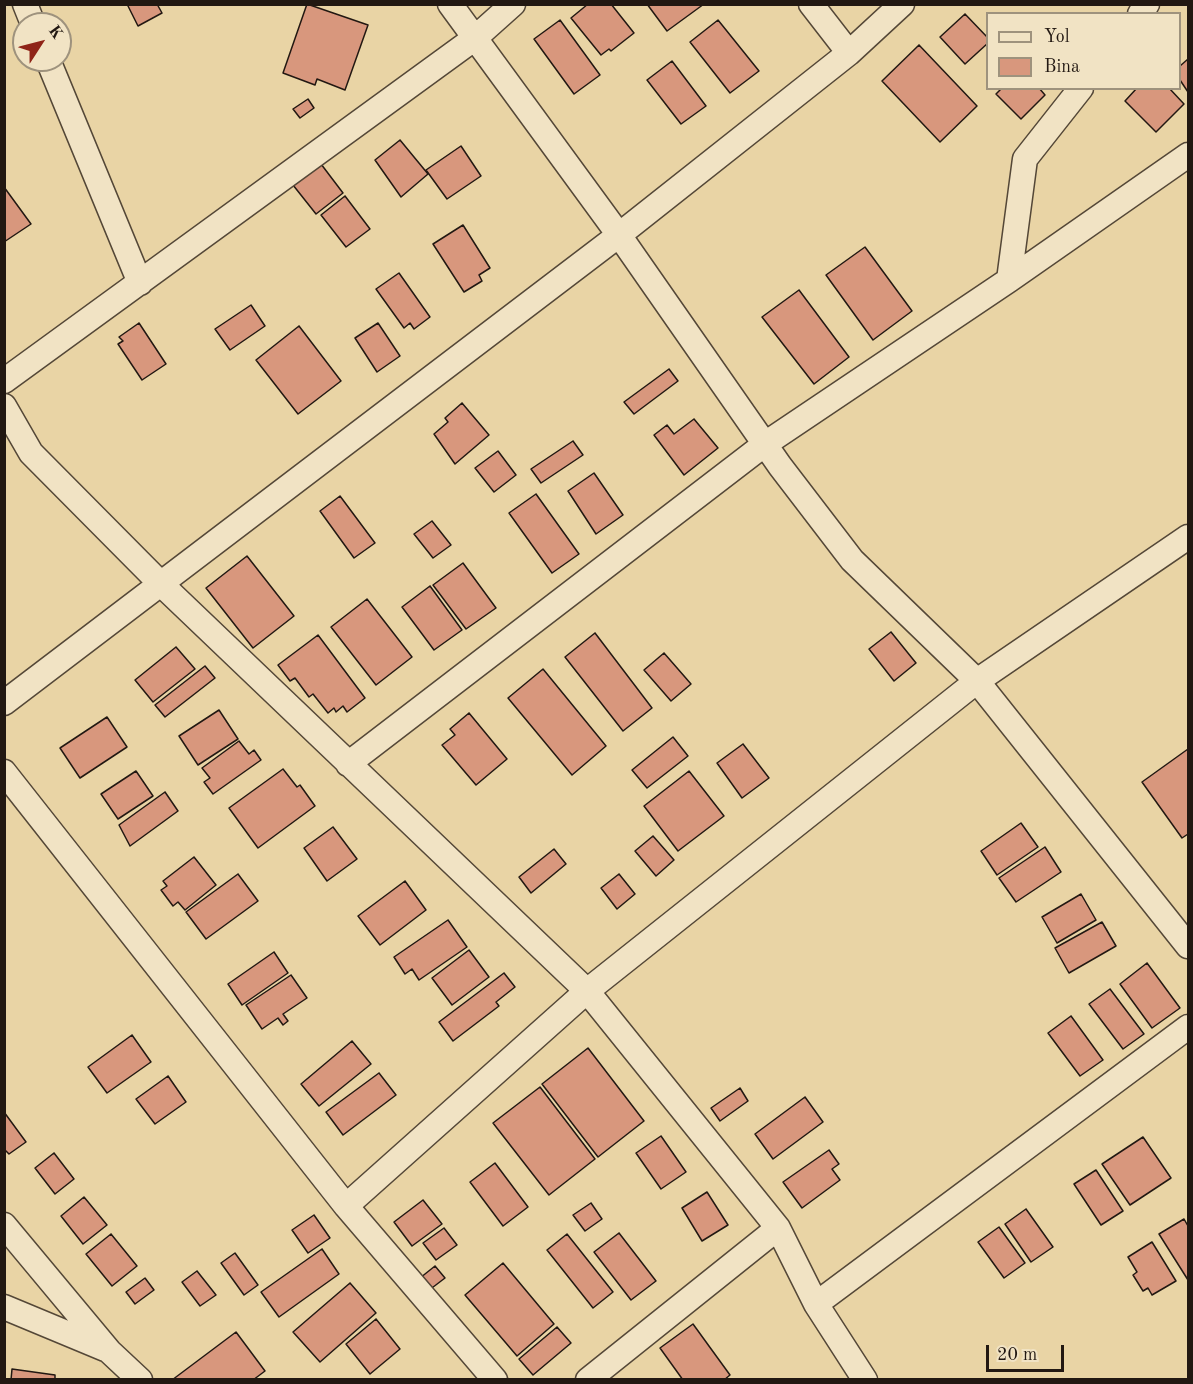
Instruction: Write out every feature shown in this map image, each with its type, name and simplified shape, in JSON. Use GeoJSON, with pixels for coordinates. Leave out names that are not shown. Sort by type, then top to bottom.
{"type":"FeatureCollection","features":[{"type":"Feature","properties":{"kind":"street"},"geometry":{"type":"LineString","coordinates":[[450,4],[619,235],[765,444],[852,560],[977,681],[1188,946]]}},
{"type":"Feature","properties":{"kind":"street"},"geometry":{"type":"LineString","coordinates":[[4,381],[475,38],[513,4]]}},
{"type":"Feature","properties":{"kind":"street"},"geometry":{"type":"LineString","coordinates":[[811,4],[849,53]]}},
{"type":"Feature","properties":{"kind":"street"},"geometry":{"type":"LineString","coordinates":[[4,703],[619,235],[849,53],[902,4]]}},
{"type":"Feature","properties":{"kind":"street"},"geometry":{"type":"LineString","coordinates":[[53,72],[140,283]]}},
{"type":"Feature","properties":{"kind":"street"},"geometry":{"type":"LineString","coordinates":[[1009,280],[1025,159],[1079,90]]}},
{"type":"Feature","properties":{"kind":"street"},"geometry":{"type":"LineString","coordinates":[[348,764],[765,444],[1009,280],[1188,155]]}},
{"type":"Feature","properties":{"kind":"street"},"geometry":{"type":"LineString","coordinates":[[4,406],[31,453],[160,583],[587,991],[778,1228],[816,1304],[865,1380]]}},
{"type":"Feature","properties":{"kind":"street"},"geometry":{"type":"LineString","coordinates":[[346,1206],[587,991],[977,681],[1188,537]]}},
{"type":"Feature","properties":{"kind":"street"},"geometry":{"type":"LineString","coordinates":[[4,772],[346,1206],[495,1380]]}},
{"type":"Feature","properties":{"kind":"street"},"geometry":{"type":"LineString","coordinates":[[816,1304],[1188,1027]]}},
{"type":"Feature","properties":{"kind":"street"},"geometry":{"type":"LineString","coordinates":[[4,1225],[110,1351],[140,1380]]}},
{"type":"Feature","properties":{"kind":"street"},"geometry":{"type":"LineString","coordinates":[[588,1380],[778,1228]]}},
{"type":"Feature","properties":{"kind":"street"},"geometry":{"type":"LineString","coordinates":[[4,1307],[110,1351]]}},
{"type":"Feature","properties":{"kind":"building"},"geometry":{"type":"Polygon","coordinates":[[[127,4],[157,4],[162,13],[138,26],[127,4]]]}},
{"type":"Feature","properties":{"kind":"building"},"geometry":{"type":"Polygon","coordinates":[[[307,4],[368,25],[345,90],[317,79],[315,85],[283,73],[307,4]]]}},
{"type":"Feature","properties":{"kind":"building"},"geometry":{"type":"Polygon","coordinates":[[[588,4],[611,4],[634,33],[611,51],[609,49],[601,55],[571,18],[588,4]]]}},
{"type":"Feature","properties":{"kind":"building"},"geometry":{"type":"Polygon","coordinates":[[[647,4],[704,4],[667,31],[647,4]]]}},
{"type":"Feature","properties":{"kind":"building"},"geometry":{"type":"Polygon","coordinates":[[[965,14],[986,36],[986,45],[965,64],[940,37],[965,14]]]}},
{"type":"Feature","properties":{"kind":"building"},"geometry":{"type":"Polygon","coordinates":[[[560,20],[600,75],[574,94],[534,39],[560,20]]]}},
{"type":"Feature","properties":{"kind":"building"},"geometry":{"type":"Polygon","coordinates":[[[718,20],[759,71],[730,93],[690,42],[718,20]]]}},
{"type":"Feature","properties":{"kind":"building"},"geometry":{"type":"Polygon","coordinates":[[[919,45],[977,106],[940,142],[882,81],[919,45]]]}},
{"type":"Feature","properties":{"kind":"building"},"geometry":{"type":"Polygon","coordinates":[[[1188,59],[1188,92],[1181,82],[1181,65],[1188,59]]]}},
{"type":"Feature","properties":{"kind":"building"},"geometry":{"type":"Polygon","coordinates":[[[672,61],[706,106],[681,124],[647,80],[672,61]]]}},
{"type":"Feature","properties":{"kind":"building"},"geometry":{"type":"Polygon","coordinates":[[[1000,90],[1041,90],[1045,95],[1021,119],[996,94],[1000,90]]]}},
{"type":"Feature","properties":{"kind":"building"},"geometry":{"type":"Polygon","coordinates":[[[1135,90],[1171,90],[1184,104],[1156,132],[1125,101],[1135,90]]]}},
{"type":"Feature","properties":{"kind":"building"},"geometry":{"type":"Polygon","coordinates":[[[308,99],[314,108],[300,118],[293,109],[308,99]]]}},
{"type":"Feature","properties":{"kind":"building"},"geometry":{"type":"Polygon","coordinates":[[[400,140],[428,174],[401,197],[375,160],[400,140]]]}},
{"type":"Feature","properties":{"kind":"building"},"geometry":{"type":"Polygon","coordinates":[[[461,146],[481,176],[447,199],[426,170],[461,146]]]}},
{"type":"Feature","properties":{"kind":"building"},"geometry":{"type":"Polygon","coordinates":[[[321,164],[343,193],[316,214],[293,185],[321,164]]]}},
{"type":"Feature","properties":{"kind":"building"},"geometry":{"type":"Polygon","coordinates":[[[4,187],[31,224],[4,242],[4,187]]]}},
{"type":"Feature","properties":{"kind":"building"},"geometry":{"type":"Polygon","coordinates":[[[345,196],[370,229],[346,247],[321,215],[345,196]]]}},
{"type":"Feature","properties":{"kind":"building"},"geometry":{"type":"Polygon","coordinates":[[[463,225],[490,268],[479,275],[482,281],[464,292],[433,244],[463,225]]]}},
{"type":"Feature","properties":{"kind":"building"},"geometry":{"type":"Polygon","coordinates":[[[865,247],[912,311],[873,340],[826,275],[865,247]]]}},
{"type":"Feature","properties":{"kind":"building"},"geometry":{"type":"Polygon","coordinates":[[[399,273],[430,317],[414,329],[410,323],[404,328],[376,289],[399,273]]]}},
{"type":"Feature","properties":{"kind":"building"},"geometry":{"type":"Polygon","coordinates":[[[799,290],[849,357],[814,384],[762,317],[799,290]]]}},
{"type":"Feature","properties":{"kind":"building"},"geometry":{"type":"Polygon","coordinates":[[[251,305],[265,326],[230,350],[215,329],[251,305]]]}},
{"type":"Feature","properties":{"kind":"building"},"geometry":{"type":"Polygon","coordinates":[[[139,323],[166,364],[142,380],[118,344],[123,341],[119,337],[139,323]]]}},
{"type":"Feature","properties":{"kind":"building"},"geometry":{"type":"Polygon","coordinates":[[[378,323],[400,356],[377,372],[355,338],[378,323]]]}},
{"type":"Feature","properties":{"kind":"building"},"geometry":{"type":"Polygon","coordinates":[[[299,326],[341,381],[298,414],[256,360],[299,326]]]}},
{"type":"Feature","properties":{"kind":"building"},"geometry":{"type":"Polygon","coordinates":[[[669,369],[678,381],[634,414],[624,402],[669,369]]]}},
{"type":"Feature","properties":{"kind":"building"},"geometry":{"type":"Polygon","coordinates":[[[462,403],[489,435],[455,464],[434,434],[448,422],[445,418],[462,403]]]}},
{"type":"Feature","properties":{"kind":"building"},"geometry":{"type":"Polygon","coordinates":[[[694,419],[718,448],[684,475],[654,435],[667,425],[674,434],[694,419]]]}},
{"type":"Feature","properties":{"kind":"building"},"geometry":{"type":"Polygon","coordinates":[[[573,441],[583,455],[541,483],[531,469],[573,441]]]}},
{"type":"Feature","properties":{"kind":"building"},"geometry":{"type":"Polygon","coordinates":[[[498,451],[516,475],[494,492],[475,468],[498,451]]]}},
{"type":"Feature","properties":{"kind":"building"},"geometry":{"type":"Polygon","coordinates":[[[594,473],[623,515],[596,534],[568,491],[594,473]]]}},
{"type":"Feature","properties":{"kind":"building"},"geometry":{"type":"Polygon","coordinates":[[[536,494],[579,554],[552,573],[509,513],[536,494]]]}},
{"type":"Feature","properties":{"kind":"building"},"geometry":{"type":"Polygon","coordinates":[[[340,496],[375,543],[354,558],[320,511],[340,496]]]}},
{"type":"Feature","properties":{"kind":"building"},"geometry":{"type":"Polygon","coordinates":[[[432,521],[451,545],[433,558],[414,534],[432,521]]]}},
{"type":"Feature","properties":{"kind":"building"},"geometry":{"type":"Polygon","coordinates":[[[247,556],[294,616],[253,648],[206,588],[247,556]]]}},
{"type":"Feature","properties":{"kind":"building"},"geometry":{"type":"Polygon","coordinates":[[[463,563],[496,608],[466,629],[433,585],[463,563]]]}},
{"type":"Feature","properties":{"kind":"building"},"geometry":{"type":"Polygon","coordinates":[[[430,586],[462,630],[434,650],[402,607],[430,586]]]}},
{"type":"Feature","properties":{"kind":"building"},"geometry":{"type":"Polygon","coordinates":[[[367,599],[412,657],[376,685],[331,627],[367,599]]]}},
{"type":"Feature","properties":{"kind":"building"},"geometry":{"type":"Polygon","coordinates":[[[891,632],[916,663],[894,681],[869,649],[891,632]]]}},
{"type":"Feature","properties":{"kind":"building"},"geometry":{"type":"Polygon","coordinates":[[[595,633],[652,708],[623,731],[565,657],[595,633]]]}},
{"type":"Feature","properties":{"kind":"building"},"geometry":{"type":"Polygon","coordinates":[[[318,635],[365,698],[347,712],[343,706],[336,712],[334,708],[328,713],[313,694],[309,697],[295,678],[290,681],[278,665],[318,635]]]}},
{"type":"Feature","properties":{"kind":"building"},"geometry":{"type":"Polygon","coordinates":[[[176,647],[195,669],[153,702],[135,680],[176,647]]]}},
{"type":"Feature","properties":{"kind":"building"},"geometry":{"type":"Polygon","coordinates":[[[664,653],[691,684],[671,701],[644,670],[664,653]]]}},
{"type":"Feature","properties":{"kind":"building"},"geometry":{"type":"Polygon","coordinates":[[[205,666],[215,678],[165,717],[155,705],[205,666]]]}},
{"type":"Feature","properties":{"kind":"building"},"geometry":{"type":"Polygon","coordinates":[[[543,669],[606,746],[572,775],[508,698],[543,669]]]}},
{"type":"Feature","properties":{"kind":"building"},"geometry":{"type":"Polygon","coordinates":[[[219,710],[238,739],[198,765],[179,736],[219,710]]]}},
{"type":"Feature","properties":{"kind":"building"},"geometry":{"type":"Polygon","coordinates":[[[469,713],[507,759],[476,785],[442,745],[455,735],[450,729],[469,713]]]}},
{"type":"Feature","properties":{"kind":"building"},"geometry":{"type":"Polygon","coordinates":[[[107,717],[127,747],[80,778],[60,748],[107,717]]]}},
{"type":"Feature","properties":{"kind":"building"},"geometry":{"type":"Polygon","coordinates":[[[673,737],[688,756],[647,788],[632,770],[673,737]]]}},
{"type":"Feature","properties":{"kind":"building"},"geometry":{"type":"Polygon","coordinates":[[[239,741],[249,754],[254,750],[261,760],[213,794],[204,782],[210,778],[202,768],[239,741]]]}},
{"type":"Feature","properties":{"kind":"building"},"geometry":{"type":"Polygon","coordinates":[[[743,744],[769,778],[742,798],[717,763],[743,744]]]}},
{"type":"Feature","properties":{"kind":"building"},"geometry":{"type":"Polygon","coordinates":[[[1188,749],[1188,834],[1182,838],[1142,782],[1188,749]]]}},
{"type":"Feature","properties":{"kind":"building"},"geometry":{"type":"Polygon","coordinates":[[[283,769],[297,787],[300,785],[315,806],[258,848],[229,808],[283,769]]]}},
{"type":"Feature","properties":{"kind":"building"},"geometry":{"type":"Polygon","coordinates":[[[136,771],[153,796],[118,819],[101,794],[136,771]]]}},
{"type":"Feature","properties":{"kind":"building"},"geometry":{"type":"Polygon","coordinates":[[[689,771],[724,816],[678,851],[644,806],[689,771]]]}},
{"type":"Feature","properties":{"kind":"building"},"geometry":{"type":"Polygon","coordinates":[[[165,792],[178,811],[130,846],[119,825],[165,792]]]}},
{"type":"Feature","properties":{"kind":"building"},"geometry":{"type":"Polygon","coordinates":[[[1021,823],[1038,847],[997,875],[981,851],[1021,823]]]}},
{"type":"Feature","properties":{"kind":"building"},"geometry":{"type":"Polygon","coordinates":[[[333,827],[357,859],[327,881],[304,848],[333,827]]]}},
{"type":"Feature","properties":{"kind":"building"},"geometry":{"type":"Polygon","coordinates":[[[653,836],[674,860],[656,876],[635,851],[653,836]]]}},
{"type":"Feature","properties":{"kind":"building"},"geometry":{"type":"Polygon","coordinates":[[[1045,847],[1061,872],[1016,902],[999,878],[1045,847]]]}},
{"type":"Feature","properties":{"kind":"building"},"geometry":{"type":"Polygon","coordinates":[[[554,849],[566,864],[531,893],[519,877],[554,849]]]}},
{"type":"Feature","properties":{"kind":"building"},"geometry":{"type":"Polygon","coordinates":[[[194,857],[216,885],[185,910],[178,902],[173,906],[161,890],[167,886],[163,881],[194,857]]]}},
{"type":"Feature","properties":{"kind":"building"},"geometry":{"type":"Polygon","coordinates":[[[238,874],[258,901],[206,939],[186,912],[238,874]]]}},
{"type":"Feature","properties":{"kind":"building"},"geometry":{"type":"Polygon","coordinates":[[[619,874],[635,894],[617,909],[601,888],[619,874]]]}},
{"type":"Feature","properties":{"kind":"building"},"geometry":{"type":"Polygon","coordinates":[[[405,881],[426,910],[380,945],[358,916],[405,881]]]}},
{"type":"Feature","properties":{"kind":"building"},"geometry":{"type":"Polygon","coordinates":[[[1081,894],[1096,920],[1057,943],[1042,917],[1081,894]]]}},
{"type":"Feature","properties":{"kind":"building"},"geometry":{"type":"Polygon","coordinates":[[[448,920],[467,947],[419,980],[412,969],[405,974],[394,957],[448,920]]]}},
{"type":"Feature","properties":{"kind":"building"},"geometry":{"type":"Polygon","coordinates":[[[1102,922],[1116,946],[1069,973],[1055,948],[1102,922]]]}},
{"type":"Feature","properties":{"kind":"building"},"geometry":{"type":"Polygon","coordinates":[[[469,950],[489,977],[452,1005],[432,978],[469,950]]]}},
{"type":"Feature","properties":{"kind":"building"},"geometry":{"type":"Polygon","coordinates":[[[274,952],[288,973],[242,1005],[228,984],[274,952]]]}},
{"type":"Feature","properties":{"kind":"building"},"geometry":{"type":"Polygon","coordinates":[[[1147,963],[1180,1008],[1152,1028],[1120,984],[1147,963]]]}},
{"type":"Feature","properties":{"kind":"building"},"geometry":{"type":"Polygon","coordinates":[[[504,973],[515,987],[496,1002],[499,1006],[453,1041],[439,1022],[504,973]]]}},
{"type":"Feature","properties":{"kind":"building"},"geometry":{"type":"Polygon","coordinates":[[[291,975],[307,998],[283,1014],[288,1021],[283,1025],[278,1018],[262,1029],[246,1005],[291,975]]]}},
{"type":"Feature","properties":{"kind":"building"},"geometry":{"type":"Polygon","coordinates":[[[1110,989],[1144,1034],[1123,1049],[1089,1004],[1110,989]]]}},
{"type":"Feature","properties":{"kind":"building"},"geometry":{"type":"Polygon","coordinates":[[[1071,1016],[1103,1060],[1080,1076],[1048,1033],[1071,1016]]]}},
{"type":"Feature","properties":{"kind":"building"},"geometry":{"type":"Polygon","coordinates":[[[132,1035],[151,1062],[107,1093],[88,1067],[132,1035]]]}},
{"type":"Feature","properties":{"kind":"building"},"geometry":{"type":"Polygon","coordinates":[[[352,1041],[371,1064],[319,1106],[301,1084],[352,1041]]]}},
{"type":"Feature","properties":{"kind":"building"},"geometry":{"type":"Polygon","coordinates":[[[588,1048],[644,1121],[598,1157],[542,1084],[588,1048]]]}},
{"type":"Feature","properties":{"kind":"building"},"geometry":{"type":"Polygon","coordinates":[[[379,1073],[396,1095],[343,1135],[326,1112],[379,1073]]]}},
{"type":"Feature","properties":{"kind":"building"},"geometry":{"type":"Polygon","coordinates":[[[168,1076],[186,1102],[155,1124],[136,1099],[168,1076]]]}},
{"type":"Feature","properties":{"kind":"building"},"geometry":{"type":"Polygon","coordinates":[[[540,1087],[595,1159],[549,1195],[493,1123],[540,1087]]]}},
{"type":"Feature","properties":{"kind":"building"},"geometry":{"type":"Polygon","coordinates":[[[740,1088],[748,1101],[720,1121],[711,1108],[740,1088]]]}},
{"type":"Feature","properties":{"kind":"building"},"geometry":{"type":"Polygon","coordinates":[[[805,1097],[823,1122],[773,1159],[755,1134],[805,1097]]]}},
{"type":"Feature","properties":{"kind":"building"},"geometry":{"type":"Polygon","coordinates":[[[4,1112],[26,1142],[9,1154],[4,1149],[4,1112]]]}},
{"type":"Feature","properties":{"kind":"building"},"geometry":{"type":"Polygon","coordinates":[[[661,1136],[686,1172],[661,1189],[636,1153],[661,1136]]]}},
{"type":"Feature","properties":{"kind":"building"},"geometry":{"type":"Polygon","coordinates":[[[1143,1137],[1171,1178],[1130,1205],[1102,1164],[1143,1137]]]}},
{"type":"Feature","properties":{"kind":"building"},"geometry":{"type":"Polygon","coordinates":[[[829,1150],[839,1164],[832,1169],[840,1180],[802,1208],[783,1182],[829,1150]]]}},
{"type":"Feature","properties":{"kind":"building"},"geometry":{"type":"Polygon","coordinates":[[[54,1153],[74,1179],[55,1194],[35,1168],[54,1153]]]}},
{"type":"Feature","properties":{"kind":"building"},"geometry":{"type":"Polygon","coordinates":[[[495,1163],[528,1207],[503,1226],[470,1182],[495,1163]]]}},
{"type":"Feature","properties":{"kind":"building"},"geometry":{"type":"Polygon","coordinates":[[[1096,1170],[1123,1211],[1101,1225],[1074,1184],[1096,1170]]]}},
{"type":"Feature","properties":{"kind":"building"},"geometry":{"type":"Polygon","coordinates":[[[707,1192],[728,1225],[702,1241],[682,1208],[707,1192]]]}},
{"type":"Feature","properties":{"kind":"building"},"geometry":{"type":"Polygon","coordinates":[[[84,1197],[107,1225],[83,1244],[61,1216],[84,1197]]]}},
{"type":"Feature","properties":{"kind":"building"},"geometry":{"type":"Polygon","coordinates":[[[423,1200],[442,1224],[412,1246],[394,1222],[423,1200]]]}},
{"type":"Feature","properties":{"kind":"building"},"geometry":{"type":"Polygon","coordinates":[[[591,1203],[602,1219],[585,1231],[573,1215],[591,1203]]]}},
{"type":"Feature","properties":{"kind":"building"},"geometry":{"type":"Polygon","coordinates":[[[1026,1209],[1053,1247],[1031,1262],[1005,1224],[1026,1209]]]}},
{"type":"Feature","properties":{"kind":"building"},"geometry":{"type":"Polygon","coordinates":[[[314,1215],[330,1238],[308,1253],[292,1230],[314,1215]]]}},
{"type":"Feature","properties":{"kind":"building"},"geometry":{"type":"Polygon","coordinates":[[[1184,1219],[1188,1226],[1188,1280],[1159,1234],[1184,1219]]]}},
{"type":"Feature","properties":{"kind":"building"},"geometry":{"type":"Polygon","coordinates":[[[999,1227],[1025,1263],[1004,1278],[978,1242],[999,1227]]]}},
{"type":"Feature","properties":{"kind":"building"},"geometry":{"type":"Polygon","coordinates":[[[444,1228],[457,1245],[436,1260],[423,1243],[444,1228]]]}},
{"type":"Feature","properties":{"kind":"building"},"geometry":{"type":"Polygon","coordinates":[[[619,1233],[656,1281],[631,1300],[594,1252],[619,1233]]]}},
{"type":"Feature","properties":{"kind":"building"},"geometry":{"type":"Polygon","coordinates":[[[111,1234],[137,1266],[112,1286],[86,1254],[111,1234]]]}},
{"type":"Feature","properties":{"kind":"building"},"geometry":{"type":"Polygon","coordinates":[[[567,1234],[613,1292],[593,1308],[547,1250],[567,1234]]]}},
{"type":"Feature","properties":{"kind":"building"},"geometry":{"type":"Polygon","coordinates":[[[1152,1242],[1176,1281],[1152,1295],[1148,1288],[1143,1291],[1133,1275],[1137,1272],[1128,1257],[1152,1242]]]}},
{"type":"Feature","properties":{"kind":"building"},"geometry":{"type":"Polygon","coordinates":[[[322,1249],[339,1274],[279,1317],[261,1292],[322,1249]]]}},
{"type":"Feature","properties":{"kind":"building"},"geometry":{"type":"Polygon","coordinates":[[[235,1253],[258,1285],[244,1295],[221,1263],[235,1253]]]}},
{"type":"Feature","properties":{"kind":"building"},"geometry":{"type":"Polygon","coordinates":[[[503,1263],[554,1324],[517,1356],[465,1295],[503,1263]]]}},
{"type":"Feature","properties":{"kind":"building"},"geometry":{"type":"Polygon","coordinates":[[[435,1266],[445,1278],[424,1294],[415,1282],[435,1266]]]}},
{"type":"Feature","properties":{"kind":"building"},"geometry":{"type":"Polygon","coordinates":[[[197,1271],[216,1295],[200,1306],[182,1282],[197,1271]]]}},
{"type":"Feature","properties":{"kind":"building"},"geometry":{"type":"Polygon","coordinates":[[[145,1278],[154,1290],[135,1304],[126,1292],[145,1278]]]}},
{"type":"Feature","properties":{"kind":"building"},"geometry":{"type":"Polygon","coordinates":[[[350,1283],[376,1313],[320,1362],[293,1332],[350,1283]]]}},
{"type":"Feature","properties":{"kind":"building"},"geometry":{"type":"Polygon","coordinates":[[[376,1319],[400,1349],[370,1374],[346,1344],[376,1319]]]}},
{"type":"Feature","properties":{"kind":"building"},"geometry":{"type":"Polygon","coordinates":[[[693,1324],[730,1375],[724,1380],[683,1380],[660,1348],[693,1324]]]}},
{"type":"Feature","properties":{"kind":"building"},"geometry":{"type":"Polygon","coordinates":[[[557,1327],[571,1343],[533,1375],[519,1359],[557,1327]]]}},
{"type":"Feature","properties":{"kind":"building"},"geometry":{"type":"Polygon","coordinates":[[[236,1332],[265,1371],[253,1380],[172,1380],[236,1332]]]}},
{"type":"Feature","properties":{"kind":"building"},"geometry":{"type":"Polygon","coordinates":[[[12,1369],[55,1375],[55,1380],[11,1380],[12,1369]]]}}]}
